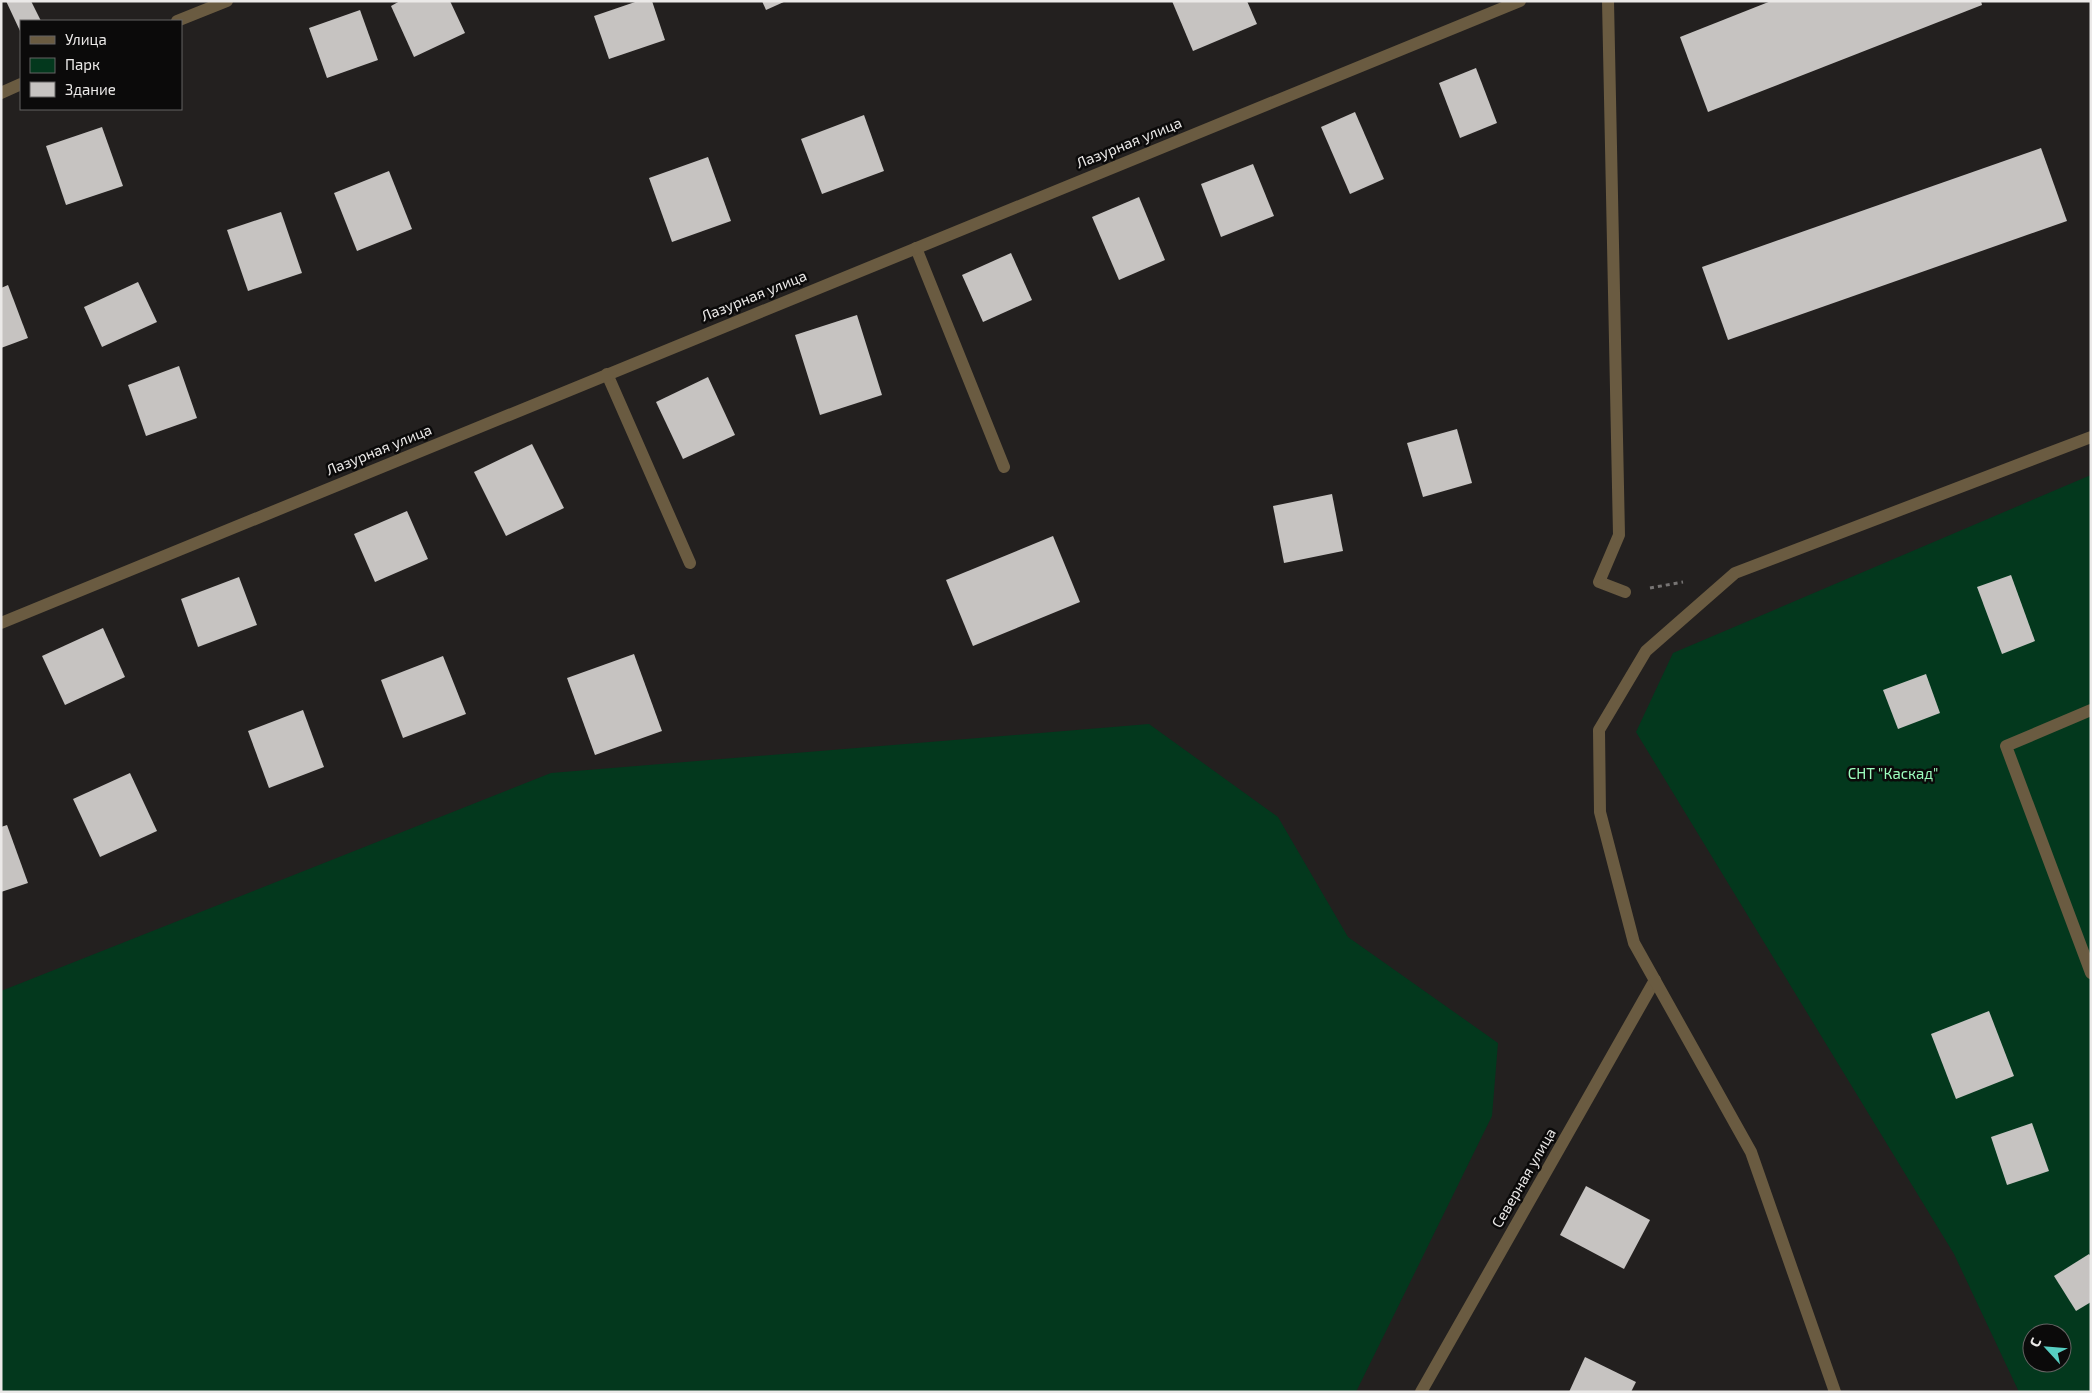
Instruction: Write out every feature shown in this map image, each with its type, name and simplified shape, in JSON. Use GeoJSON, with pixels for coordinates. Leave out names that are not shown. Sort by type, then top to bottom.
{"type":"FeatureCollection","features":[{"type":"Feature","properties":{"kind":"street"},"geometry":{"type":"LineString","coordinates":[[180,20],[227,1]]}},
{"type":"Feature","properties":{"kind":"street","name":"Лазурная улица"},"geometry":{"type":"LineString","coordinates":[[1,623],[1520,1]]}},
{"type":"Feature","properties":{"kind":"street"},"geometry":{"type":"LineString","coordinates":[[1608,1],[1619,535],[1599,582],[1624,592]]}},
{"type":"Feature","properties":{"kind":"street"},"geometry":{"type":"LineString","coordinates":[[1,92],[20,84]]}},
{"type":"Feature","properties":{"kind":"street"},"geometry":{"type":"LineString","coordinates":[[916,248],[1004,467]]}},
{"type":"Feature","properties":{"kind":"street"},"geometry":{"type":"LineString","coordinates":[[607,374],[690,563]]}},
{"type":"Feature","properties":{"kind":"street"},"geometry":{"type":"LineString","coordinates":[[1835,1392],[1751,1152],[1634,943],[1600,812],[1599,730],[1646,651],[1735,573],[2091,437]]}},
{"type":"Feature","properties":{"kind":"street"},"geometry":{"type":"LineString","coordinates":[[2091,710],[2006,746],[2091,974]]}},
{"type":"Feature","properties":{"kind":"street","name":"Северная улица"},"geometry":{"type":"LineString","coordinates":[[1421,1392],[1655,980]]}},
{"type":"Feature","properties":{"kind":"path"},"geometry":{"type":"LineString","coordinates":[[1624,592],[1689,581]]}},
{"type":"Feature","properties":{"kind":"green space","name":"СНТ \"Каскад\""},"geometry":{"type":"Polygon","coordinates":[[[2091,475],[2091,1392],[2019,1392],[1954,1254],[1636,732],[1673,653],[2091,475]]]}},
{"type":"Feature","properties":{"kind":"green space"},"geometry":{"type":"Polygon","coordinates":[[[1149,724],[1278,817],[1348,937],[1498,1043],[1492,1116],[1356,1392],[1,1392],[1,991],[551,773],[1149,724]]]}},
{"type":"Feature","properties":{"kind":"building"},"geometry":{"type":"Polygon","coordinates":[[[6,1],[31,1],[40,20],[20,20],[20,31],[6,1]]]}},
{"type":"Feature","properties":{"kind":"building"},"geometry":{"type":"Polygon","coordinates":[[[400,1],[450,1],[465,33],[414,57],[391,6],[400,1]]]}},
{"type":"Feature","properties":{"kind":"building"},"geometry":{"type":"Polygon","coordinates":[[[638,1],[652,1],[665,40],[609,59],[594,16],[638,1]]]}},
{"type":"Feature","properties":{"kind":"building"},"geometry":{"type":"Polygon","coordinates":[[[762,1],[786,1],[766,10],[762,1]]]}},
{"type":"Feature","properties":{"kind":"building"},"geometry":{"type":"Polygon","coordinates":[[[1172,1],[1247,1],[1257,24],[1193,51],[1172,1]]]}},
{"type":"Feature","properties":{"kind":"building"},"geometry":{"type":"Polygon","coordinates":[[[1771,1],[1981,1],[1982,5],[1708,112],[1680,37],[1771,1]]]}},
{"type":"Feature","properties":{"kind":"building"},"geometry":{"type":"Polygon","coordinates":[[[360,10],[378,60],[327,78],[309,28],[360,10]]]}},
{"type":"Feature","properties":{"kind":"building"},"geometry":{"type":"Polygon","coordinates":[[[1476,68],[1497,123],[1460,138],[1439,83],[1476,68]]]}},
{"type":"Feature","properties":{"kind":"building"},"geometry":{"type":"Polygon","coordinates":[[[1355,112],[1384,179],[1350,194],[1321,127],[1355,112]]]}},
{"type":"Feature","properties":{"kind":"building"},"geometry":{"type":"Polygon","coordinates":[[[864,115],[884,171],[822,194],[801,139],[864,115]]]}},
{"type":"Feature","properties":{"kind":"building"},"geometry":{"type":"Polygon","coordinates":[[[102,127],[123,186],[66,205],[46,146],[102,127]]]}},
{"type":"Feature","properties":{"kind":"building"},"geometry":{"type":"Polygon","coordinates":[[[2041,148],[2067,221],[1728,340],[1702,267],[2041,148]]]}},
{"type":"Feature","properties":{"kind":"building"},"geometry":{"type":"Polygon","coordinates":[[[708,157],[731,221],[672,242],[649,178],[708,157]]]}},
{"type":"Feature","properties":{"kind":"building"},"geometry":{"type":"Polygon","coordinates":[[[1253,164],[1274,216],[1221,237],[1201,184],[1253,164]]]}},
{"type":"Feature","properties":{"kind":"building"},"geometry":{"type":"Polygon","coordinates":[[[389,171],[412,229],[357,251],[334,193],[389,171]]]}},
{"type":"Feature","properties":{"kind":"building"},"geometry":{"type":"Polygon","coordinates":[[[1139,197],[1165,260],[1119,280],[1092,217],[1139,197]]]}},
{"type":"Feature","properties":{"kind":"building"},"geometry":{"type":"Polygon","coordinates":[[[281,212],[302,273],[248,291],[227,230],[281,212]]]}},
{"type":"Feature","properties":{"kind":"building"},"geometry":{"type":"Polygon","coordinates":[[[1011,253],[1032,300],[983,322],[962,275],[1011,253]]]}},
{"type":"Feature","properties":{"kind":"building"},"geometry":{"type":"Polygon","coordinates":[[[138,282],[157,322],[102,347],[84,307],[138,282]]]}},
{"type":"Feature","properties":{"kind":"building"},"geometry":{"type":"Polygon","coordinates":[[[8,285],[28,338],[1,348],[1,288],[8,285]]]}},
{"type":"Feature","properties":{"kind":"building"},"geometry":{"type":"Polygon","coordinates":[[[857,315],[882,395],[820,415],[795,335],[857,315]]]}},
{"type":"Feature","properties":{"kind":"building"},"geometry":{"type":"Polygon","coordinates":[[[179,366],[197,418],[146,436],[128,385],[179,366]]]}},
{"type":"Feature","properties":{"kind":"building"},"geometry":{"type":"Polygon","coordinates":[[[708,377],[735,435],[683,459],[656,402],[708,377]]]}},
{"type":"Feature","properties":{"kind":"building"},"geometry":{"type":"Polygon","coordinates":[[[1457,429],[1472,483],[1423,497],[1407,443],[1457,429]]]}},
{"type":"Feature","properties":{"kind":"building"},"geometry":{"type":"Polygon","coordinates":[[[532,444],[564,508],[506,536],[474,472],[532,444]]]}},
{"type":"Feature","properties":{"kind":"building"},"geometry":{"type":"Polygon","coordinates":[[[1332,494],[1343,551],[1284,563],[1273,506],[1332,494]]]}},
{"type":"Feature","properties":{"kind":"building"},"geometry":{"type":"Polygon","coordinates":[[[407,511],[428,559],[375,582],[354,534],[407,511]]]}},
{"type":"Feature","properties":{"kind":"building"},"geometry":{"type":"Polygon","coordinates":[[[1053,536],[1080,602],[973,646],[946,580],[1053,536]]]}},
{"type":"Feature","properties":{"kind":"building"},"geometry":{"type":"Polygon","coordinates":[[[2011,575],[2035,641],[2002,654],[1977,587],[2011,575]]]}},
{"type":"Feature","properties":{"kind":"building"},"geometry":{"type":"Polygon","coordinates":[[[239,577],[257,625],[198,647],[181,599],[239,577]]]}},
{"type":"Feature","properties":{"kind":"building"},"geometry":{"type":"Polygon","coordinates":[[[103,628],[125,677],[65,705],[42,656],[103,628]]]}},
{"type":"Feature","properties":{"kind":"building"},"geometry":{"type":"Polygon","coordinates":[[[634,654],[662,731],[595,755],[567,678],[634,654]]]}},
{"type":"Feature","properties":{"kind":"building"},"geometry":{"type":"Polygon","coordinates":[[[443,656],[466,714],[403,738],[381,680],[443,656]]]}},
{"type":"Feature","properties":{"kind":"building"},"geometry":{"type":"Polygon","coordinates":[[[1926,674],[1940,713],[1898,729],[1883,690],[1926,674]]]}},
{"type":"Feature","properties":{"kind":"building"},"geometry":{"type":"Polygon","coordinates":[[[303,710],[324,767],[269,788],[248,731],[303,710]]]}},
{"type":"Feature","properties":{"kind":"building"},"geometry":{"type":"Polygon","coordinates":[[[130,773],[157,831],[100,857],[73,799],[130,773]]]}},
{"type":"Feature","properties":{"kind":"building"},"geometry":{"type":"Polygon","coordinates":[[[7,825],[28,883],[1,892],[1,827],[7,825]]]}},
{"type":"Feature","properties":{"kind":"building"},"geometry":{"type":"Polygon","coordinates":[[[1989,1011],[2014,1076],[1956,1099],[1931,1034],[1989,1011]]]}},
{"type":"Feature","properties":{"kind":"building"},"geometry":{"type":"Polygon","coordinates":[[[2032,1123],[2049,1171],[2007,1185],[1991,1137],[2032,1123]]]}},
{"type":"Feature","properties":{"kind":"building"},"geometry":{"type":"Polygon","coordinates":[[[1586,1186],[1650,1220],[1624,1269],[1560,1235],[1586,1186]]]}},
{"type":"Feature","properties":{"kind":"building"},"geometry":{"type":"Polygon","coordinates":[[[2089,1254],[2091,1257],[2091,1302],[2076,1311],[2054,1276],[2089,1254]]]}},
{"type":"Feature","properties":{"kind":"building"},"geometry":{"type":"Polygon","coordinates":[[[1585,1357],[1636,1382],[1631,1392],[1569,1392],[1585,1357]]]}}]}
